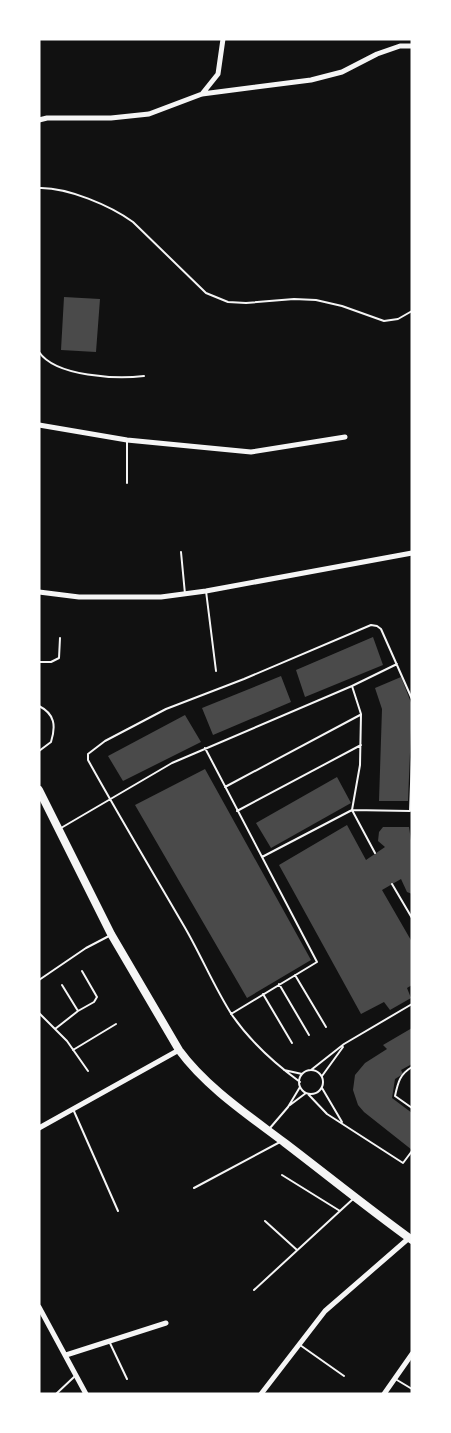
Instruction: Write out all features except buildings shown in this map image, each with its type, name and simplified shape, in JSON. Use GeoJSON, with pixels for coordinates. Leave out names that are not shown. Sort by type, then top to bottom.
{"type":"FeatureCollection","features":[{"type":"Feature","properties":{"kind":"main road"},"geometry":{"type":"LineString","coordinates":[[39,790],[111,934],[189,1064],[206,1081],[269,1131],[411,1238]]}},
{"type":"Feature","properties":{"kind":"street"},"geometry":{"type":"LineString","coordinates":[[202,94],[218,74],[224,39]]}},
{"type":"Feature","properties":{"kind":"street"},"geometry":{"type":"LineString","coordinates":[[39,120],[111,118],[149,114],[202,94],[311,80],[342,72],[377,54],[400,46],[412,46]]}},
{"type":"Feature","properties":{"kind":"street"},"geometry":{"type":"LineString","coordinates":[[39,425],[127,440],[251,452],[345,437]]}},
{"type":"Feature","properties":{"kind":"street"},"geometry":{"type":"LineString","coordinates":[[39,592],[79,597],[134,598],[184,594],[412,553]]}},
{"type":"Feature","properties":{"kind":"street"},"geometry":{"type":"LineString","coordinates":[[39,1128],[179,1050]]}},
{"type":"Feature","properties":{"kind":"street"},"geometry":{"type":"LineString","coordinates":[[261,1394],[325,1311],[411,1238]]}},
{"type":"Feature","properties":{"kind":"street"},"geometry":{"type":"LineString","coordinates":[[39,1307],[87,1394]]}},
{"type":"Feature","properties":{"kind":"street"},"geometry":{"type":"LineString","coordinates":[[66,1355],[166,1323]]}},
{"type":"Feature","properties":{"kind":"street"},"geometry":{"type":"LineString","coordinates":[[384,1394],[412,1354]]}},
{"type":"Feature","properties":{"kind":"lane"},"geometry":{"type":"LineString","coordinates":[[39,188],[71,194],[121,213],[206,293],[228,302],[316,300],[342,306],[384,321],[398,319],[412,311]]}},
{"type":"Feature","properties":{"kind":"lane"},"geometry":{"type":"LineString","coordinates":[[39,352],[46,360],[58,366],[96,375],[125,378],[144,376]]}},
{"type":"Feature","properties":{"kind":"lane"},"geometry":{"type":"LineString","coordinates":[[127,440],[127,483]]}},
{"type":"Feature","properties":{"kind":"lane"},"geometry":{"type":"LineString","coordinates":[[181,552],[184,594]]}},
{"type":"Feature","properties":{"kind":"lane"},"geometry":{"type":"LineString","coordinates":[[207,591],[216,671]]}},
{"type":"Feature","properties":{"kind":"lane"},"geometry":{"type":"LineString","coordinates":[[300,1082],[282,1069],[253,1041],[231,1014],[194,944],[88,760],[88,754],[105,741],[166,710],[370,626],[377,626],[381,629],[412,699]]}},
{"type":"Feature","properties":{"kind":"lane"},"geometry":{"type":"LineString","coordinates":[[39,662],[51,662],[59,658],[60,638]]}},
{"type":"Feature","properties":{"kind":"lane"},"geometry":{"type":"LineString","coordinates":[[59,829],[172,763],[352,686],[397,664]]}},
{"type":"Feature","properties":{"kind":"lane"},"geometry":{"type":"LineString","coordinates":[[352,686],[361,714],[360,765],[352,810],[375,853]]}},
{"type":"Feature","properties":{"kind":"lane"},"geometry":{"type":"LineString","coordinates":[[39,706],[48,710],[55,724],[51,742],[39,751]]}},
{"type":"Feature","properties":{"kind":"lane"},"geometry":{"type":"LineString","coordinates":[[225,787],[361,714]]}},
{"type":"Feature","properties":{"kind":"lane"},"geometry":{"type":"LineString","coordinates":[[237,811],[361,744]]}},
{"type":"Feature","properties":{"kind":"lane"},"geometry":{"type":"LineString","coordinates":[[205,748],[317,962],[231,1014]]}},
{"type":"Feature","properties":{"kind":"lane"},"geometry":{"type":"LineString","coordinates":[[262,857],[352,810],[410,811],[412,757]]}},
{"type":"Feature","properties":{"kind":"lane"},"geometry":{"type":"LineString","coordinates":[[392,884],[412,918]]}},
{"type":"Feature","properties":{"kind":"lane"},"geometry":{"type":"LineString","coordinates":[[39,980],[111,934]]}},
{"type":"Feature","properties":{"kind":"lane"},"geometry":{"type":"LineString","coordinates":[[55,1029],[94,1002],[97,997],[82,971]]}},
{"type":"Feature","properties":{"kind":"lane"},"geometry":{"type":"LineString","coordinates":[[295,975],[326,1027]]}},
{"type":"Feature","properties":{"kind":"lane"},"geometry":{"type":"LineString","coordinates":[[279,984],[309,1035]]}},
{"type":"Feature","properties":{"kind":"lane"},"geometry":{"type":"LineString","coordinates":[[62,985],[78,1011]]}},
{"type":"Feature","properties":{"kind":"lane"},"geometry":{"type":"LineString","coordinates":[[263,994],[291,1043]]}},
{"type":"Feature","properties":{"kind":"lane"},"geometry":{"type":"LineString","coordinates":[[282,1069],[303,1074],[344,1044],[412,1005]]}},
{"type":"Feature","properties":{"kind":"lane"},"geometry":{"type":"LineString","coordinates":[[39,1014],[55,1029],[88,1071]]}},
{"type":"Feature","properties":{"kind":"lane"},"geometry":{"type":"LineString","coordinates":[[73,1050],[116,1024]]}},
{"type":"Feature","properties":{"kind":"lane"},"geometry":{"type":"LineString","coordinates":[[321,1076],[344,1044]]}},
{"type":"Feature","properties":{"kind":"lane"},"geometry":{"type":"LineString","coordinates":[[412,1067],[403,1072],[398,1081],[395,1096],[412,1108]]}},
{"type":"Feature","properties":{"kind":"lane"},"geometry":{"type":"LineString","coordinates":[[311,1070],[317,1071],[321,1076],[322,1088],[343,1124]]}},
{"type":"Feature","properties":{"kind":"lane"},"geometry":{"type":"LineString","coordinates":[[269,1131],[300,1087],[303,1074]]}},
{"type":"Feature","properties":{"kind":"lane"},"geometry":{"type":"LineString","coordinates":[[300,1087],[327,1114],[403,1163],[412,1151]]}},
{"type":"Feature","properties":{"kind":"lane"},"geometry":{"type":"LineString","coordinates":[[288,1107],[307,1093],[316,1093],[322,1088]]}},
{"type":"Feature","properties":{"kind":"lane"},"geometry":{"type":"LineString","coordinates":[[73,1109],[118,1211]]}},
{"type":"Feature","properties":{"kind":"lane"},"geometry":{"type":"LineString","coordinates":[[194,1188],[283,1141]]}},
{"type":"Feature","properties":{"kind":"lane"},"geometry":{"type":"LineString","coordinates":[[282,1175],[340,1210]]}},
{"type":"Feature","properties":{"kind":"lane"},"geometry":{"type":"LineString","coordinates":[[254,1290],[355,1197]]}},
{"type":"Feature","properties":{"kind":"lane"},"geometry":{"type":"LineString","coordinates":[[265,1221],[297,1250]]}},
{"type":"Feature","properties":{"kind":"lane"},"geometry":{"type":"LineString","coordinates":[[109,1341],[127,1379]]}},
{"type":"Feature","properties":{"kind":"lane"},"geometry":{"type":"LineString","coordinates":[[299,1345],[344,1376]]}},
{"type":"Feature","properties":{"kind":"lane"},"geometry":{"type":"LineString","coordinates":[[56,1394],[76,1375]]}},
{"type":"Feature","properties":{"kind":"lane"},"geometry":{"type":"LineString","coordinates":[[395,1378],[412,1389]]}}]}
